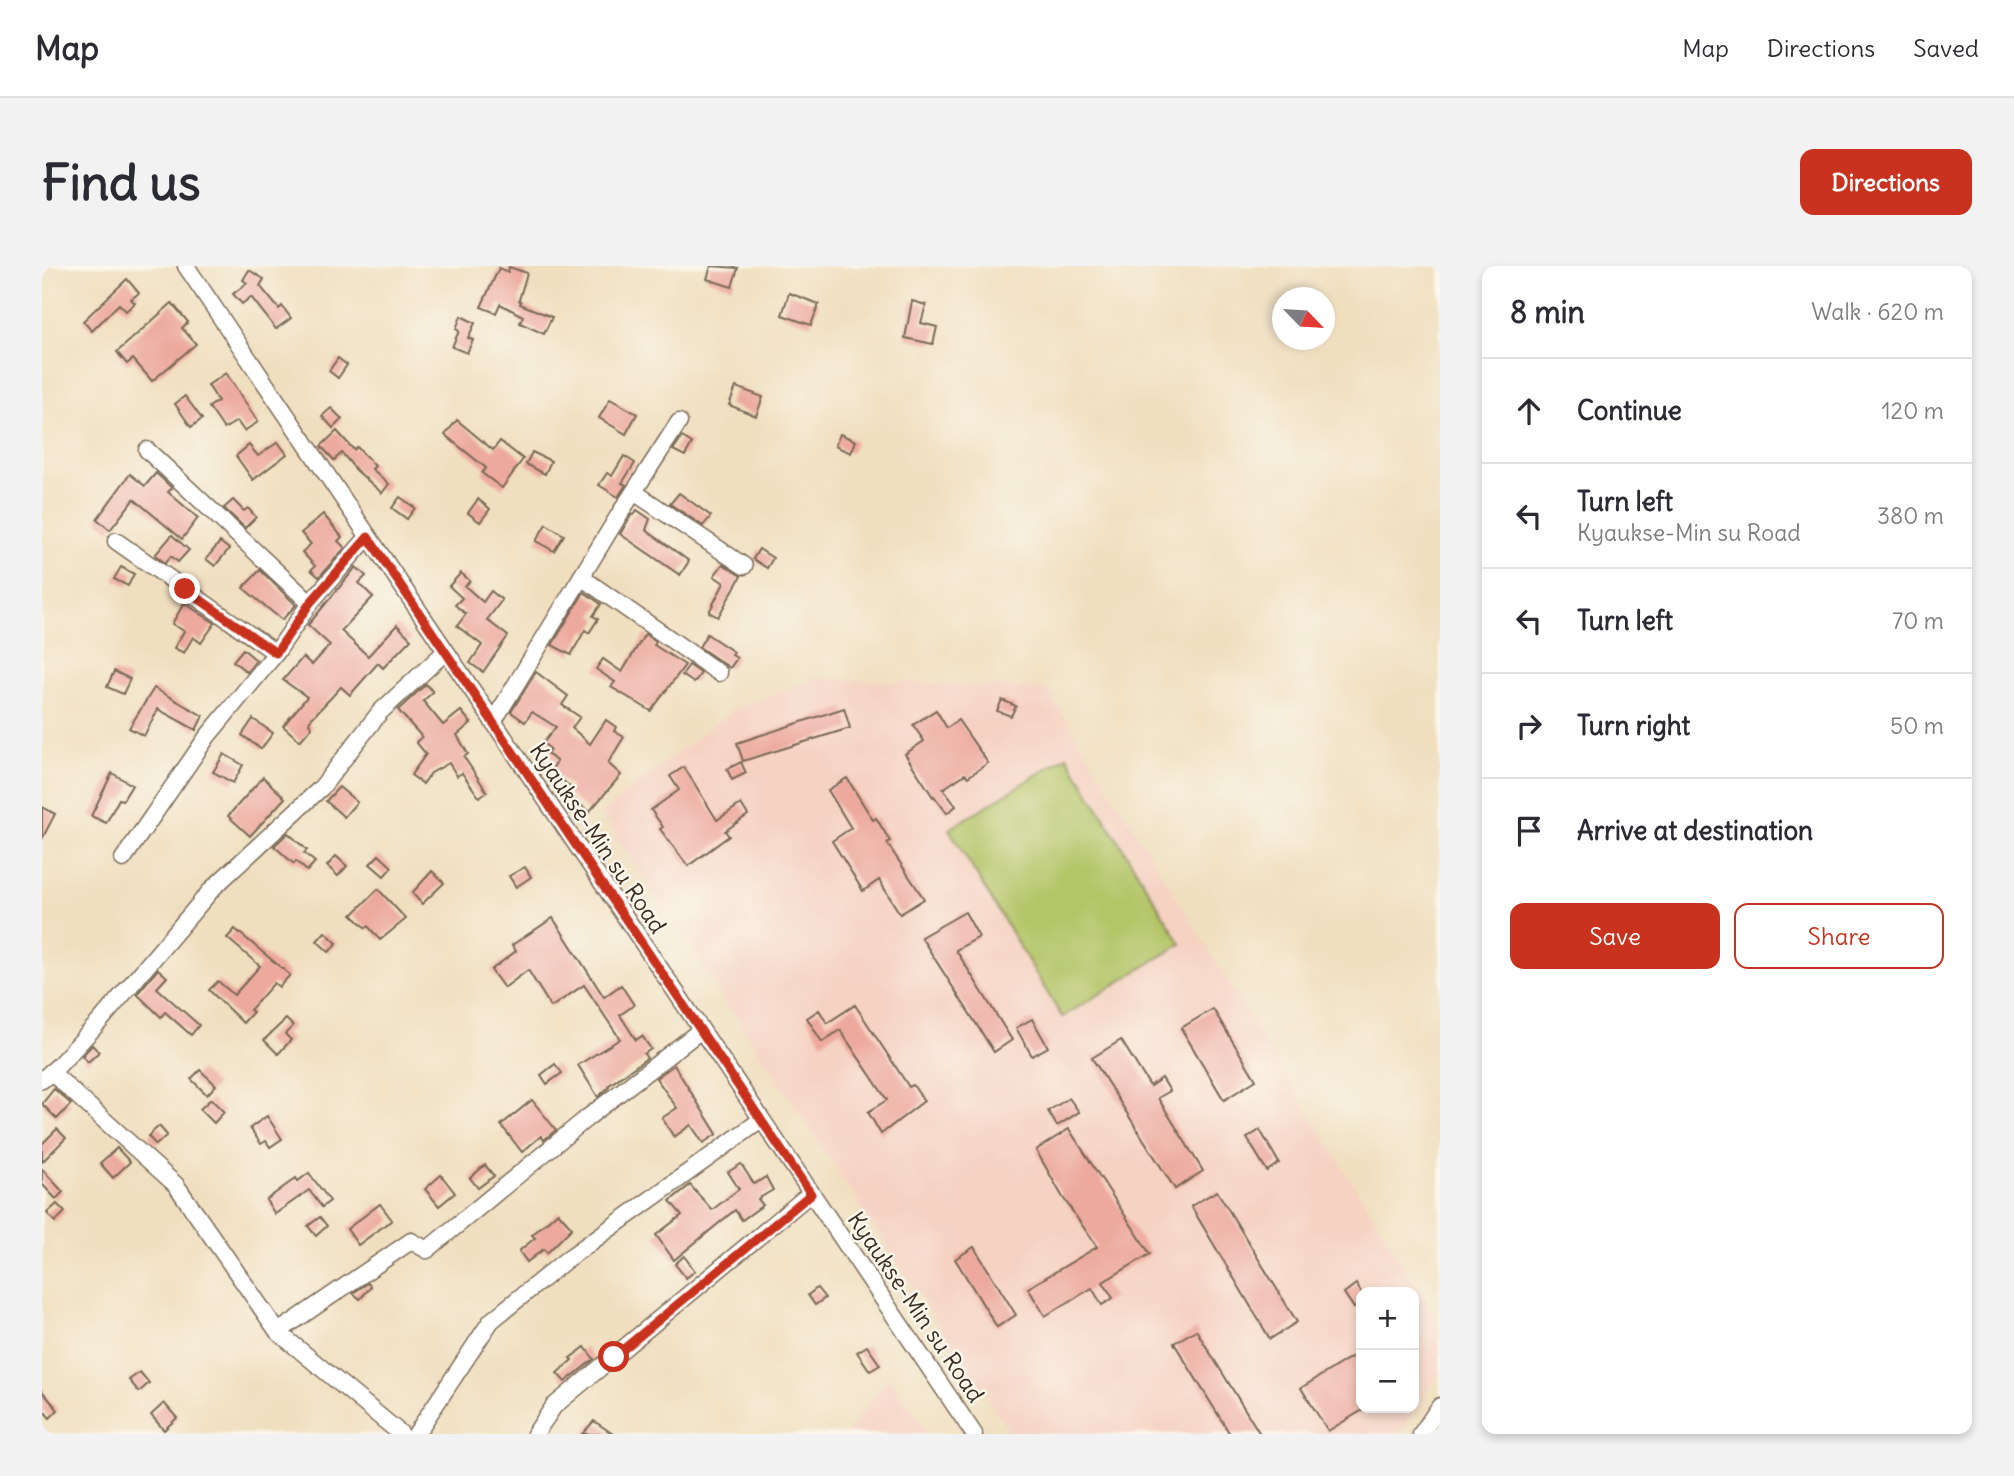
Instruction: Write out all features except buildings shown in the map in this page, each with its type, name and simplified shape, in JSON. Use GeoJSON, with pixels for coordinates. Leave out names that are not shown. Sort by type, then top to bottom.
{"type":"FeatureCollection","features":[{"type":"Feature","properties":{"kind":"street","name":"Kyaukse-Min su Road"},"geometry":{"type":"LineString","coordinates":[[186,266],[974,1434]]}},
{"type":"Feature","properties":{"kind":"street"},"geometry":{"type":"LineString","coordinates":[[493,722],[679,422]]}},
{"type":"Feature","properties":{"kind":"street"},"geometry":{"type":"LineString","coordinates":[[147,450],[310,603]]}},
{"type":"Feature","properties":{"kind":"street"},"geometry":{"type":"LineString","coordinates":[[634,492],[744,566]]}},
{"type":"Feature","properties":{"kind":"street"},"geometry":{"type":"LineString","coordinates":[[123,859],[208,737],[276,653],[310,603],[368,537]]}},
{"type":"Feature","properties":{"kind":"street"},"geometry":{"type":"LineString","coordinates":[[116,541],[276,653]]}},
{"type":"Feature","properties":{"kind":"street"},"geometry":{"type":"LineString","coordinates":[[581,577],[719,673]]}},
{"type":"Feature","properties":{"kind":"street"},"geometry":{"type":"LineString","coordinates":[[401,1434],[278,1332],[176,1185],[46,1076],[101,1020],[213,888],[321,788],[380,712],[445,652]]}},
{"type":"Feature","properties":{"kind":"street"},"geometry":{"type":"LineString","coordinates":[[278,1332],[411,1241],[427,1250],[587,1118],[701,1030]]}},
{"type":"Feature","properties":{"kind":"street"},"geometry":{"type":"LineString","coordinates":[[416,1434],[491,1321],[566,1260],[761,1120]]}},
{"type":"Feature","properties":{"kind":"street"},"geometry":{"type":"LineString","coordinates":[[535,1434],[554,1406],[811,1194]]}},
{"type":"Feature","properties":{"kind":"street"},"geometry":{"type":"LineString","coordinates":[[1420,1434],[1440,1406]]}},
{"type":"Feature","properties":{"kind":"shaded area"},"geometry":{"type":"Polygon","coordinates":[[[816,678],[1047,689],[1417,1287],[1356,1287],[1356,1413],[1412,1413],[1398,1434],[1011,1434],[601,813],[731,711],[816,678]]]}},
{"type":"Feature","properties":{"kind":"shaded area"},"geometry":{"type":"Polygon","coordinates":[[[1419,1290],[1440,1324],[1440,1372],[1419,1403],[1419,1290]]]}},
{"type":"Feature","properties":{"kind":"shaded area"},"geometry":{"type":"Polygon","coordinates":[[[888,1377],[929,1434],[846,1434],[888,1377]]]}},
{"type":"Feature","properties":{"kind":"green space"},"geometry":{"type":"Polygon","coordinates":[[[1067,756],[1181,944],[1062,1017],[949,829],[1067,756]]]}},
{"type":"Feature","properties":{"kind":"route"},"geometry":{"type":"LineString","coordinates":[[185,589],[276,653],[310,603],[368,537],[811,1194],[614,1357]]}}]}
